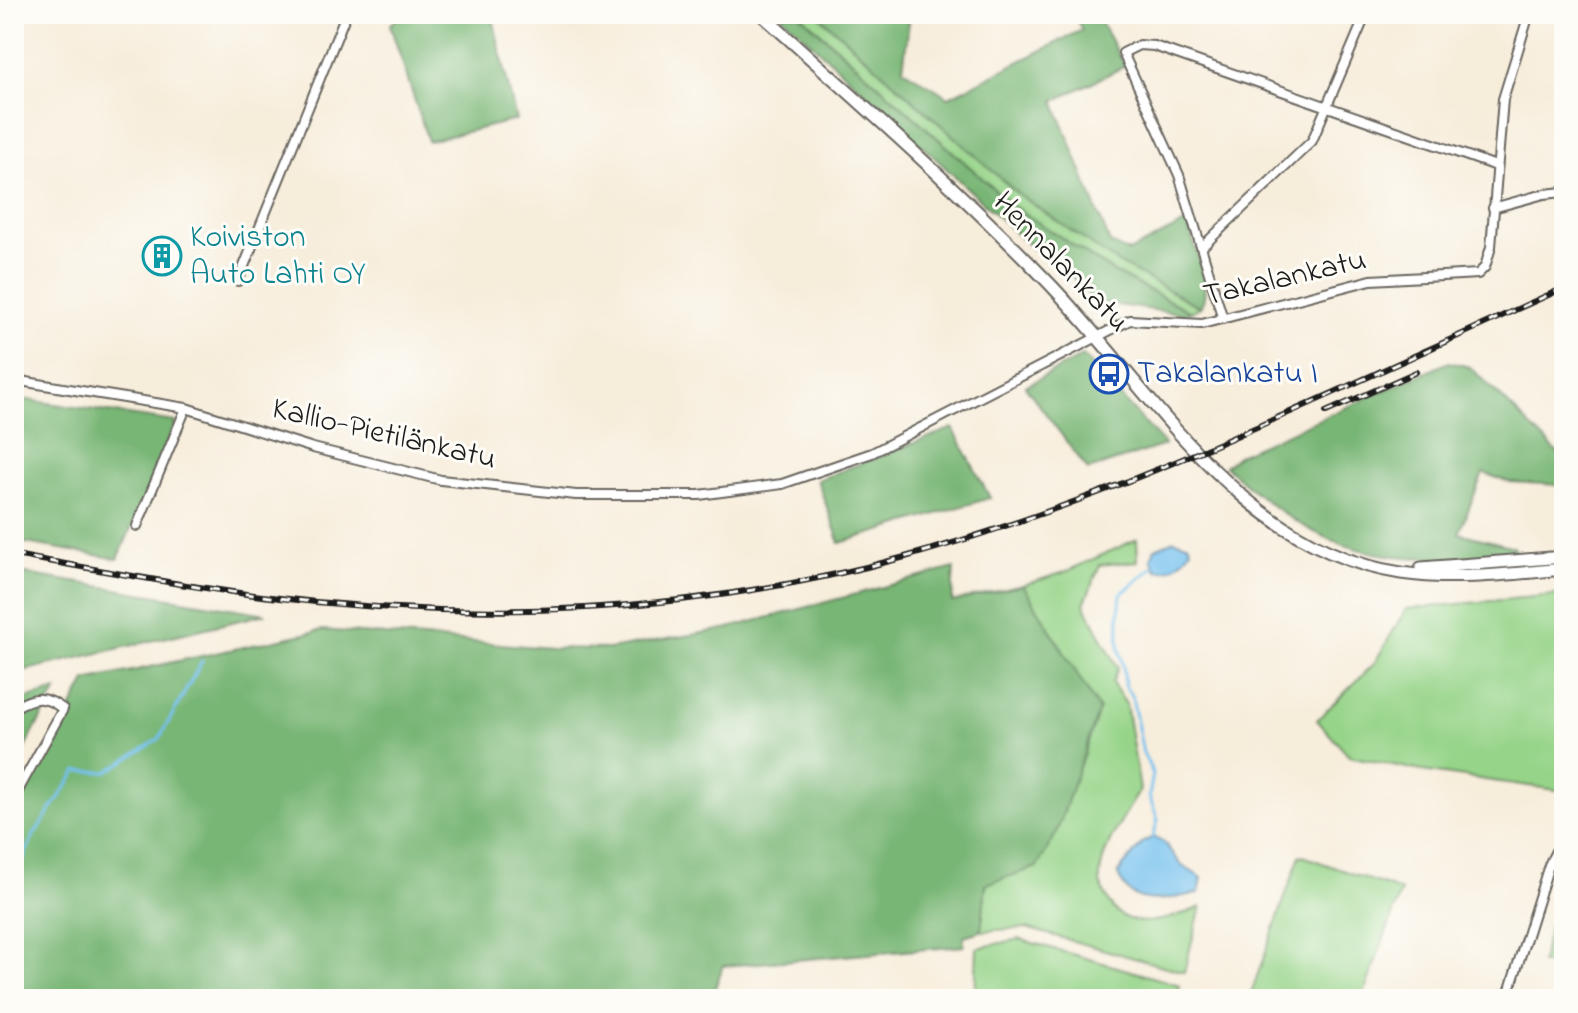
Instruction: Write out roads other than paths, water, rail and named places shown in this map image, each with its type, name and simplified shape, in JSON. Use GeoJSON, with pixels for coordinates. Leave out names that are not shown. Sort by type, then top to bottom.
{"type":"FeatureCollection","features":[{"type":"Feature","properties":{"kind":"street"},"geometry":{"type":"LineString","coordinates":[[238,281],[346,14]]}},
{"type":"Feature","properties":{"kind":"street","name":"Hennalankatu"},"geometry":{"type":"LineString","coordinates":[[761,14],[1042,276],[1219,477],[1302,538],[1398,573],[1451,577],[1564,569]]}},
{"type":"Feature","properties":{"kind":"street"},"geometry":{"type":"LineString","coordinates":[[1203,246],[1312,141],[1366,14]]}},
{"type":"Feature","properties":{"kind":"street"},"geometry":{"type":"LineString","coordinates":[[1529,14],[1503,99],[1493,208],[1544,194],[1564,192]]}},
{"type":"Feature","properties":{"kind":"street"},"geometry":{"type":"LineString","coordinates":[[1223,319],[1203,246],[1162,132],[1123,53],[1139,45],[1154,46],[1496,166]]}},
{"type":"Feature","properties":{"kind":"street","name":"Takalankatu"},"geometry":{"type":"LineString","coordinates":[[1098,336],[1130,320],[1178,325],[1223,319],[1371,280],[1469,276],[1485,267],[1491,247],[1493,208]]}},
{"type":"Feature","properties":{"kind":"street","name":"Kallio-Pietilänkatu"},"geometry":{"type":"LineString","coordinates":[[14,380],[186,408],[313,448],[441,480],[576,495],[699,495],[782,484],[872,453],[1098,336]]}},
{"type":"Feature","properties":{"kind":"street"},"geometry":{"type":"LineString","coordinates":[[137,526],[186,408]]}},
{"type":"Feature","properties":{"kind":"street","name":"Hennalankatu"},"geometry":{"type":"LineString","coordinates":[[1366,563],[1426,568],[1564,557]]}},
{"type":"Feature","properties":{"kind":"street"},"geometry":{"type":"LineString","coordinates":[[14,708],[30,698],[48,698],[63,709],[14,798]]}},
{"type":"Feature","properties":{"kind":"street"},"geometry":{"type":"LineString","coordinates":[[1507,999],[1549,865],[1564,845]]}},
{"type":"Feature","properties":{"kind":"water"},"geometry":{"type":"Polygon","coordinates":[[[1174,540],[1188,543],[1191,550],[1172,568],[1157,570],[1151,559],[1155,548],[1174,540]]]}},
{"type":"Feature","properties":{"kind":"water"},"geometry":{"type":"Polygon","coordinates":[[[1153,837],[1164,842],[1181,865],[1202,878],[1199,893],[1151,900],[1140,898],[1123,885],[1118,873],[1143,842],[1153,837]]]}},
{"type":"Feature","properties":{"kind":"waterway"},"geometry":{"type":"LineString","coordinates":[[1153,567],[1121,594],[1119,634],[1124,685],[1132,697],[1143,753],[1153,774],[1149,796],[1158,820],[1153,837]]}},
{"type":"Feature","properties":{"kind":"waterway"},"geometry":{"type":"LineString","coordinates":[[14,881],[33,836],[77,771],[107,772],[159,739],[202,661]]}},
{"type":"Feature","properties":{"kind":"railway"},"geometry":{"type":"LineString","coordinates":[[14,555],[231,592],[423,609],[504,611],[585,608],[666,602],[747,591],[905,557],[1074,502],[1239,435],[1564,288]]}},
{"type":"Feature","properties":{"kind":"railway"},"geometry":{"type":"LineString","coordinates":[[1326,412],[1416,372]]}},
{"type":"Feature","properties":{"kind":"place","name":"Koiviston Auto Lahti OY"},"geometry":{"type":"Point","coordinates":[162,256]}},
{"type":"Feature","properties":{"kind":"place","name":"Takalankatu I"},"geometry":{"type":"Point","coordinates":[1109,374]}}]}
